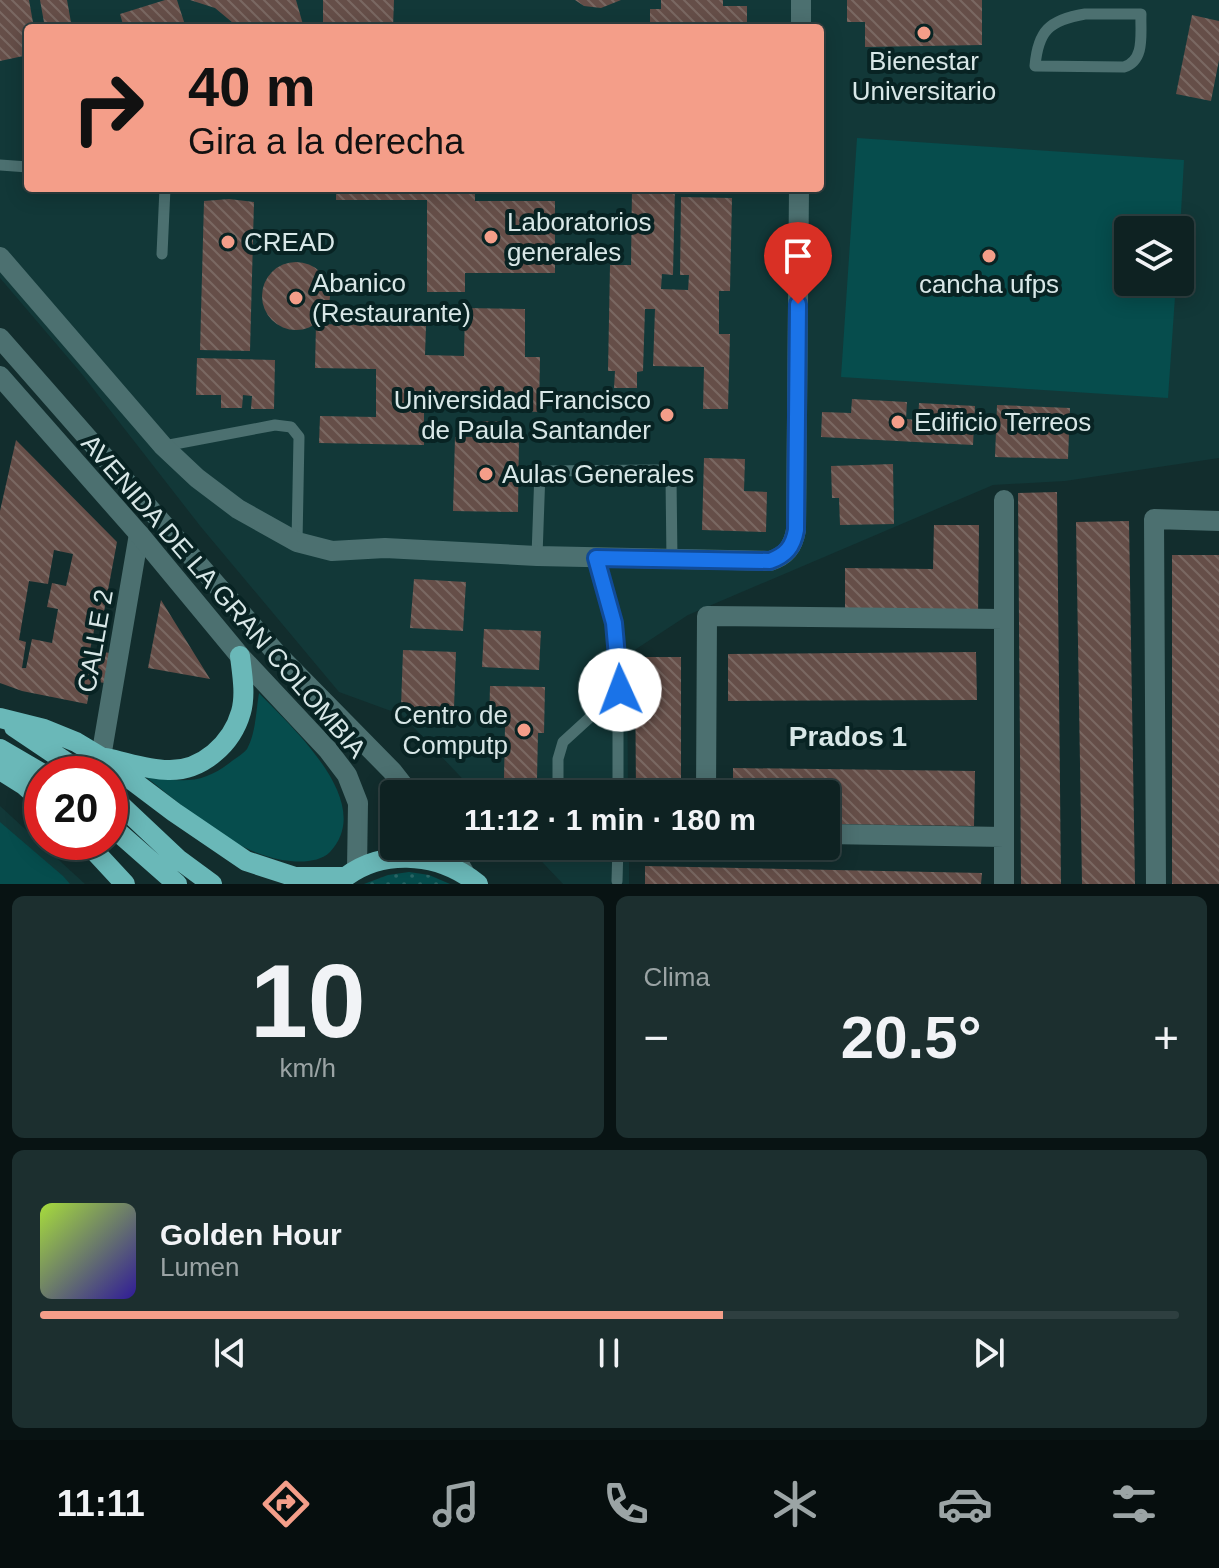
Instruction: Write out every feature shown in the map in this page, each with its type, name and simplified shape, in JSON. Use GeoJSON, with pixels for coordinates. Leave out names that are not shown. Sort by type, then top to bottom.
{"type":"FeatureCollection","features":[{"type":"Feature","properties":{"kind":"main road"},"geometry":{"type":"LineString","coordinates":[[128,762],[169,770],[195,765],[215,753],[230,736],[242,710],[240,656]]}},
{"type":"Feature","properties":{"kind":"main road"},"geometry":{"type":"LineString","coordinates":[[0,718],[44,729],[99,756]]}},
{"type":"Feature","properties":{"kind":"main road"},"geometry":{"type":"LineString","coordinates":[[0,718],[57,756]]}},
{"type":"Feature","properties":{"kind":"main road"},"geometry":{"type":"LineString","coordinates":[[0,749],[24,763]]}},
{"type":"Feature","properties":{"kind":"main road"},"geometry":{"type":"LineString","coordinates":[[0,770],[24,785]]}},
{"type":"Feature","properties":{"kind":"main road"},"geometry":{"type":"LineString","coordinates":[[128,777],[246,861],[295,877],[346,877],[395,858],[419,857],[443,863],[472,879]]}},
{"type":"Feature","properties":{"kind":"main road"},"geometry":{"type":"LineString","coordinates":[[128,812],[178,859],[212,884]]}},
{"type":"Feature","properties":{"kind":"main road"},"geometry":{"type":"LineString","coordinates":[[128,841],[177,884]]}},
{"type":"Feature","properties":{"kind":"main road"},"geometry":{"type":"LineString","coordinates":[[103,860],[125,884]]}},
{"type":"Feature","properties":{"kind":"street"},"geometry":{"type":"LineString","coordinates":[[801,0],[801,24]]}},
{"type":"Feature","properties":{"kind":"street"},"geometry":{"type":"LineString","coordinates":[[0,257],[163,446],[197,478],[238,509],[297,542],[332,551],[385,548],[596,558],[770,561],[786,553],[794,539],[799,192]]}},
{"type":"Feature","properties":{"kind":"street","name":"AVENIDA DE LA GRAN COLOMBIA"},"geometry":{"type":"LineString","coordinates":[[0,338],[278,655],[399,780]]}},
{"type":"Feature","properties":{"kind":"street","name":"AVENIDA DE LA GRAN COLOMBIA"},"geometry":{"type":"LineString","coordinates":[[0,380],[139,534],[240,656],[328,750],[347,775],[358,803],[346,877]]}},
{"type":"Feature","properties":{"kind":"street"},"geometry":{"type":"LineString","coordinates":[[1004,500],[1004,884]]}},
{"type":"Feature","properties":{"kind":"street"},"geometry":{"type":"LineString","coordinates":[[1156,884],[1154,519],[1219,521]]}},
{"type":"Feature","properties":{"kind":"street","name":"CALLE 2"},"geometry":{"type":"LineString","coordinates":[[101,756],[139,534]]}},
{"type":"Feature","properties":{"kind":"street"},"geometry":{"type":"LineString","coordinates":[[706,780],[707,616],[1003,619]]}},
{"type":"Feature","properties":{"kind":"street"},"geometry":{"type":"LineString","coordinates":[[840,834],[1004,837]]}},
{"type":"Feature","properties":{"kind":"street"},"geometry":{"type":"LineString","coordinates":[[459,860],[472,879]]}},
{"type":"Feature","properties":{"kind":"lane"},"geometry":{"type":"LineString","coordinates":[[1141,0],[1141,14],[1140,52],[1129,66],[1035,66],[1039,38],[1060,21],[1085,14],[1141,14]]}},
{"type":"Feature","properties":{"kind":"lane"},"geometry":{"type":"LineString","coordinates":[[0,165],[24,167]]}},
{"type":"Feature","properties":{"kind":"lane"},"geometry":{"type":"LineString","coordinates":[[162,254],[165,192]]}},
{"type":"Feature","properties":{"kind":"lane"},"geometry":{"type":"LineString","coordinates":[[163,446],[275,425],[291,427],[299,437],[297,542]]}},
{"type":"Feature","properties":{"kind":"lane"},"geometry":{"type":"LineString","coordinates":[[537,556],[540,471],[659,470],[671,478],[672,560]]}},
{"type":"Feature","properties":{"kind":"lane"},"geometry":{"type":"LineString","coordinates":[[596,558],[614,623],[619,660],[618,780]]}},
{"type":"Feature","properties":{"kind":"lane"},"geometry":{"type":"LineString","coordinates":[[558,780],[558,759],[563,742],[620,690]]}},
{"type":"Feature","properties":{"kind":"lane"},"geometry":{"type":"LineString","coordinates":[[617,881],[618,860]]}},
{"type":"Feature","properties":{"kind":"shaded area","name":"Universidad Francisco de Paula Santander"},"geometry":{"type":"Polygon","coordinates":[[[0,0],[1219,0],[1219,458],[1065,481],[993,485],[688,615],[627,655],[628,780],[464,780],[402,715],[339,692],[201,527],[81,373],[0,278],[0,0]]]}},
{"type":"Feature","properties":{"kind":"shaded area","name":"cancha ufps"},"geometry":{"type":"Polygon","coordinates":[[[857,138],[1184,160],[1181,216],[1114,216],[1114,296],[1175,296],[1168,398],[841,377],[857,138]]]}},
{"type":"Feature","properties":{"kind":"shaded area"},"geometry":{"type":"Polygon","coordinates":[[[259,693],[307,745],[336,788],[343,811],[342,832],[330,852],[317,859],[300,862],[282,860],[250,850],[202,821],[143,775],[190,780],[221,769],[242,754],[250,743],[259,693]]]}},
{"type":"Feature","properties":{"kind":"shaded area"},"geometry":{"type":"Polygon","coordinates":[[[0,806],[24,828],[24,860],[59,860],[85,884],[0,884],[0,806]]]}},
{"type":"Feature","properties":{"kind":"shaded area"},"geometry":{"type":"Polygon","coordinates":[[[0,822],[24,843],[24,860],[44,860],[70,884],[0,884],[0,822]]]}},
{"type":"Feature","properties":{"kind":"shaded area"},"geometry":{"type":"Polygon","coordinates":[[[540,860],[629,860],[629,884],[563,884],[540,860]]]}},
{"type":"Feature","properties":{"kind":"shaded area"},"geometry":{"type":"Polygon","coordinates":[[[409,872],[429,875],[450,884],[364,884],[388,875],[409,872]]]}},
{"type":"Feature","properties":{"kind":"building"},"geometry":{"type":"Polygon","coordinates":[[[0,0],[29,0],[33,24],[24,24],[24,56],[0,61],[0,0]]]}},
{"type":"Feature","properties":{"kind":"building"},"geometry":{"type":"Polygon","coordinates":[[[40,0],[67,0],[71,24],[44,24],[40,0]]]}},
{"type":"Feature","properties":{"kind":"building"},"geometry":{"type":"Polygon","coordinates":[[[165,0],[177,0],[185,24],[123,24],[120,14],[165,0]]]}},
{"type":"Feature","properties":{"kind":"building"},"geometry":{"type":"Polygon","coordinates":[[[190,0],[296,0],[303,24],[234,24],[215,8],[190,0]]]}},
{"type":"Feature","properties":{"kind":"building"},"geometry":{"type":"Polygon","coordinates":[[[323,0],[394,0],[393,24],[323,24],[323,0]]]}},
{"type":"Feature","properties":{"kind":"building"},"geometry":{"type":"Polygon","coordinates":[[[575,0],[621,0],[601,8],[584,6],[575,0]]]}},
{"type":"Feature","properties":{"kind":"building"},"geometry":{"type":"Polygon","coordinates":[[[661,0],[723,0],[723,6],[747,6],[747,24],[650,24],[650,9],[661,9],[661,0]]]}},
{"type":"Feature","properties":{"kind":"building","name":"Bienestar Universitario"},"geometry":{"type":"Polygon","coordinates":[[[847,0],[982,0],[982,45],[865,47],[865,22],[847,22],[847,0]]]}},
{"type":"Feature","properties":{"kind":"building"},"geometry":{"type":"Polygon","coordinates":[[[1192,15],[1219,21],[1219,60],[1211,101],[1176,94],[1192,15]]]}},
{"type":"Feature","properties":{"kind":"building","name":"Laboratorios generales"},"geometry":{"type":"Polygon","coordinates":[[[336,192],[475,192],[475,201],[555,201],[555,273],[465,273],[465,292],[427,292],[427,200],[336,200],[336,192]]]}},
{"type":"Feature","properties":{"kind":"building"},"geometry":{"type":"Polygon","coordinates":[[[632,192],[675,192],[673,275],[662,274],[661,289],[688,290],[689,275],[680,275],[681,197],[732,198],[730,291],[719,291],[719,334],[730,334],[728,409],[703,409],[704,367],[653,366],[655,309],[645,309],[643,371],[637,372],[637,388],[614,388],[615,371],[608,371],[610,265],[631,265],[632,192]]]}},
{"type":"Feature","properties":{"kind":"building","name":"CREAD"},"geometry":{"type":"Polygon","coordinates":[[[229,199],[254,202],[250,351],[200,350],[204,201],[229,199]]]}},
{"type":"Feature","properties":{"kind":"building","name":"Abanico (Restaurante)"},"geometry":{"type":"Polygon","coordinates":[[[289,262],[303,262],[315,267],[325,277],[330,296],[325,315],[315,325],[303,330],[289,330],[277,325],[267,315],[262,303],[262,289],[267,277],[277,267],[289,262]]]}},
{"type":"Feature","properties":{"kind":"building"},"geometry":{"type":"Polygon","coordinates":[[[465,308],[525,309],[525,357],[540,357],[539,412],[424,406],[424,445],[319,443],[320,416],[376,417],[376,369],[315,368],[316,324],[426,326],[425,355],[464,356],[465,308]]]}},
{"type":"Feature","properties":{"kind":"building"},"geometry":{"type":"Polygon","coordinates":[[[197,358],[275,360],[274,409],[251,409],[252,396],[243,395],[242,408],[221,408],[221,395],[196,395],[197,358]]]}},
{"type":"Feature","properties":{"kind":"building","name":"Edificio Terreos"},"geometry":{"type":"Polygon","coordinates":[[[852,399],[907,402],[906,419],[918,420],[919,403],[975,406],[973,445],[821,437],[822,412],[851,413],[852,399]]]}},
{"type":"Feature","properties":{"kind":"building"},"geometry":{"type":"Polygon","coordinates":[[[997,405],[1070,408],[1068,459],[995,457],[997,405]]]}},
{"type":"Feature","properties":{"kind":"building","name":"Aulas Generales"},"geometry":{"type":"Polygon","coordinates":[[[482,421],[511,422],[511,436],[519,436],[518,512],[453,511],[455,437],[481,437],[482,421]]]}},
{"type":"Feature","properties":{"kind":"building"},"geometry":{"type":"Polygon","coordinates":[[[16,440],[117,542],[103,617],[97,616],[90,650],[110,653],[105,683],[91,681],[87,704],[22,691],[0,683],[0,511],[16,440]],[[54,550],[48,584],[29,581],[19,640],[26,642],[22,668],[26,668],[32,639],[52,643],[58,609],[47,607],[52,583],[66,586],[73,554],[54,550]]]}},
{"type":"Feature","properties":{"kind":"building"},"geometry":{"type":"Polygon","coordinates":[[[704,458],[745,459],[744,491],[767,492],[766,532],[702,530],[704,458]]]}},
{"type":"Feature","properties":{"kind":"building"},"geometry":{"type":"Polygon","coordinates":[[[893,464],[894,524],[840,525],[839,498],[832,498],[831,466],[893,464]]]}},
{"type":"Feature","properties":{"kind":"building"},"geometry":{"type":"Polygon","coordinates":[[[1057,492],[1061,884],[1021,884],[1018,493],[1057,492]]]}},
{"type":"Feature","properties":{"kind":"building"},"geometry":{"type":"Polygon","coordinates":[[[1129,521],[1135,884],[1082,884],[1076,522],[1129,521]]]}},
{"type":"Feature","properties":{"kind":"building"},"geometry":{"type":"Polygon","coordinates":[[[934,525],[979,525],[978,617],[845,615],[845,568],[933,569],[934,525]]]}},
{"type":"Feature","properties":{"kind":"building"},"geometry":{"type":"Polygon","coordinates":[[[1172,555],[1219,555],[1219,884],[1172,884],[1172,555]]]}},
{"type":"Feature","properties":{"kind":"building"},"geometry":{"type":"Polygon","coordinates":[[[414,579],[466,582],[463,631],[410,628],[414,579]]]}},
{"type":"Feature","properties":{"kind":"building"},"geometry":{"type":"Polygon","coordinates":[[[161,600],[210,679],[148,668],[161,600]]]}},
{"type":"Feature","properties":{"kind":"building"},"geometry":{"type":"Polygon","coordinates":[[[484,629],[541,631],[539,670],[482,667],[484,629]]]}},
{"type":"Feature","properties":{"kind":"building"},"geometry":{"type":"Polygon","coordinates":[[[403,650],[456,652],[454,708],[401,707],[403,650]]]}},
{"type":"Feature","properties":{"kind":"building"},"geometry":{"type":"Polygon","coordinates":[[[976,652],[977,700],[728,701],[728,654],[976,652]]]}},
{"type":"Feature","properties":{"kind":"building"},"geometry":{"type":"Polygon","coordinates":[[[635,657],[681,657],[681,780],[636,780],[635,657]]]}},
{"type":"Feature","properties":{"kind":"building","name":"Centro de Computp"},"geometry":{"type":"Polygon","coordinates":[[[490,686],[545,687],[544,733],[538,733],[537,779],[504,778],[505,727],[489,726],[490,686]]]}},
{"type":"Feature","properties":{"kind":"building"},"geometry":{"type":"Polygon","coordinates":[[[733,768],[975,771],[974,826],[840,824],[840,780],[733,780],[733,768]]]}},
{"type":"Feature","properties":{"kind":"building"},"geometry":{"type":"Polygon","coordinates":[[[645,866],[982,873],[981,884],[645,884],[645,866]]]}},
{"type":"Feature","properties":{"kind":"place","name":"Bienestar Universitario"},"geometry":{"type":"Point","coordinates":[924,33]}},
{"type":"Feature","properties":{"kind":"place","name":"Laboratorios generales"},"geometry":{"type":"Point","coordinates":[491,237]}},
{"type":"Feature","properties":{"kind":"place","name":"CREAD"},"geometry":{"type":"Point","coordinates":[228,242]}},
{"type":"Feature","properties":{"kind":"place","name":"cancha ufps"},"geometry":{"type":"Point","coordinates":[989,256]}},
{"type":"Feature","properties":{"kind":"place","name":"Abanico (Restaurante)"},"geometry":{"type":"Point","coordinates":[296,298]}},
{"type":"Feature","properties":{"kind":"place","name":"Universidad Francisco de Paula Santander"},"geometry":{"type":"Point","coordinates":[667,415]}},
{"type":"Feature","properties":{"kind":"place","name":"Edificio Terreos"},"geometry":{"type":"Point","coordinates":[898,422]}},
{"type":"Feature","properties":{"kind":"place","name":"Aulas Generales"},"geometry":{"type":"Point","coordinates":[486,474]}},
{"type":"Feature","properties":{"kind":"place","name":"Centro de Computp"},"geometry":{"type":"Point","coordinates":[524,730]}},
{"type":"Feature","properties":{"kind":"district","name":"Prados 1"},"geometry":{"type":"Point","coordinates":[848,736]}},
{"type":"Feature","properties":{"kind":"route"},"geometry":{"type":"LineString","coordinates":[[620,690],[614,623],[596,558],[770,561],[779,558],[791,547],[796,530],[798,304]]}}]}
